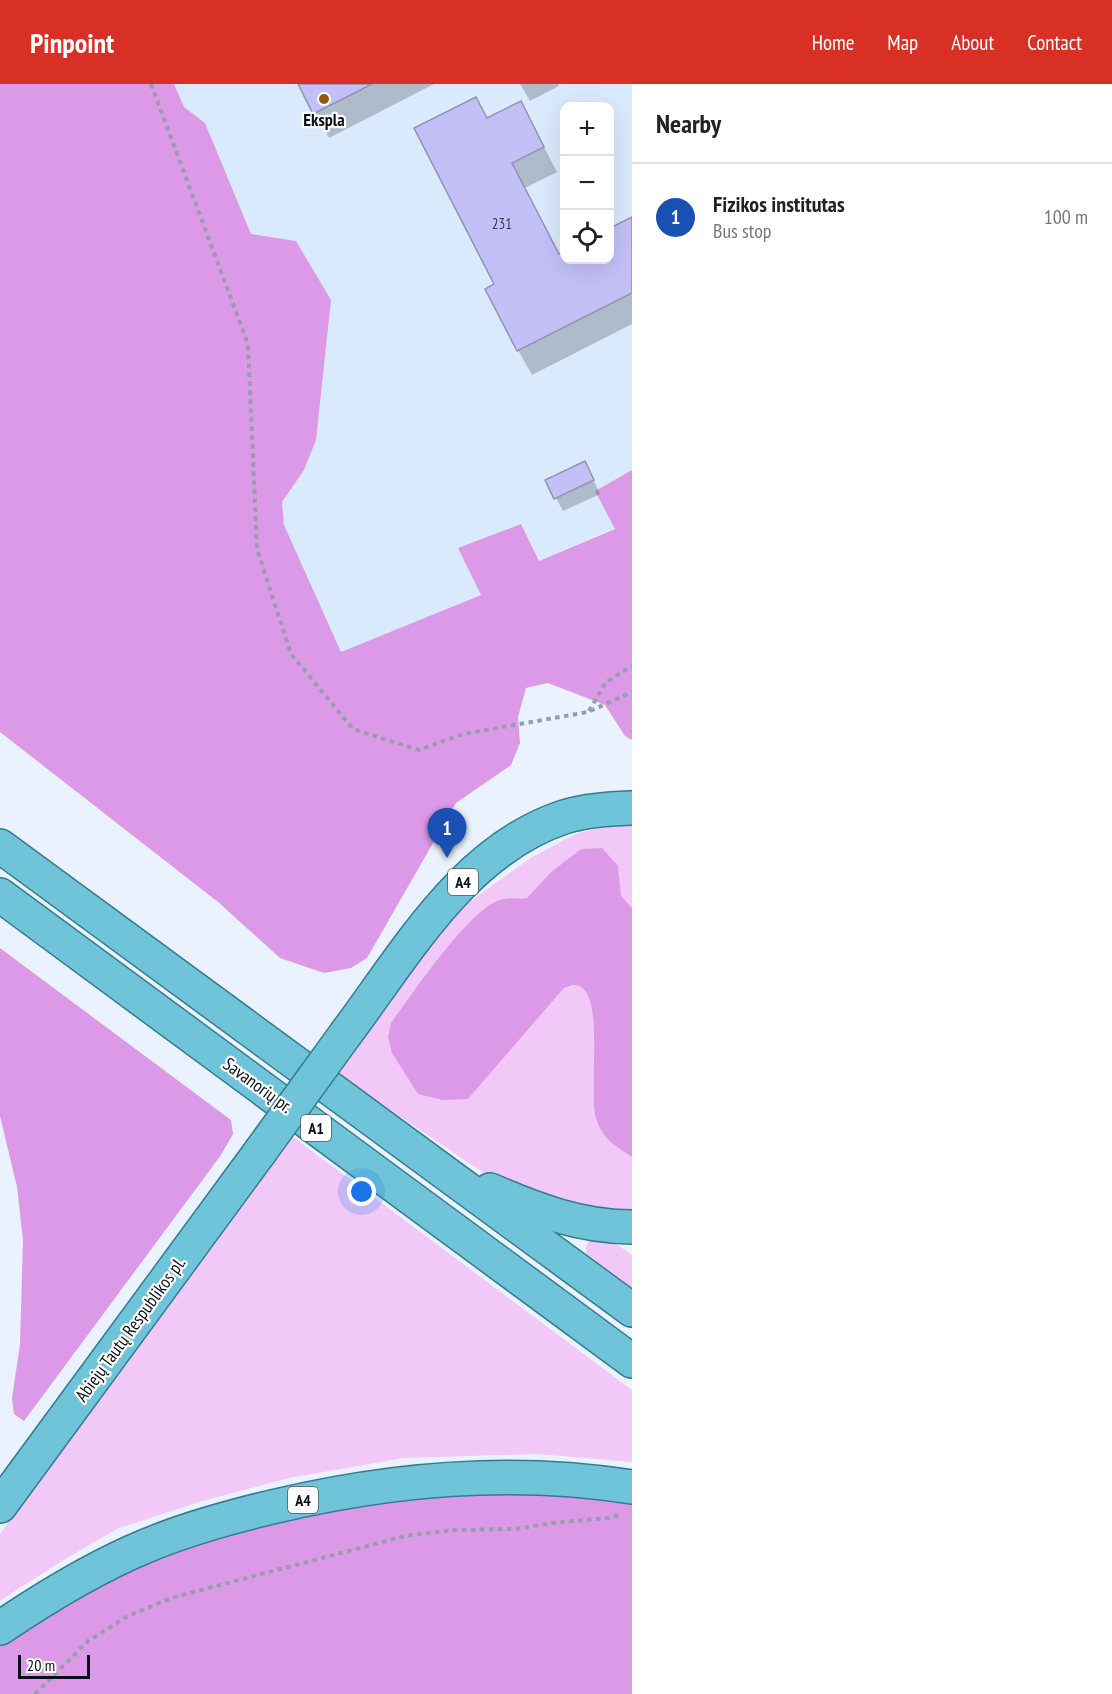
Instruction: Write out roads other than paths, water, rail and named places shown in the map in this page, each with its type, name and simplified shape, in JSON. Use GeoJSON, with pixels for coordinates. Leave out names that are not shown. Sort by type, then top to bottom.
{"type":"FeatureCollection","features":[{"type":"Feature","properties":{"kind":"highway","name":"Abiejų Tautų Respublikos pl."},"geometry":{"type":"LineString","coordinates":[[0,1506],[347,1032],[431,919],[466,878],[500,850],[537,828],[566,817],[598,810],[632,808]]}},
{"type":"Feature","properties":{"kind":"highway","name":"A1"},"geometry":{"type":"LineString","coordinates":[[0,846],[632,1310]]}},
{"type":"Feature","properties":{"kind":"highway","name":"Savanorių pr."},"geometry":{"type":"LineString","coordinates":[[0,895],[632,1361]]}},
{"type":"Feature","properties":{"kind":"highway"},"geometry":{"type":"LineString","coordinates":[[439,1169],[536,1210],[608,1227],[632,1227]]}},
{"type":"Feature","properties":{"kind":"highway","name":"A4"},"geometry":{"type":"LineString","coordinates":[[0,1628],[70,1584],[147,1545],[241,1514],[299,1500],[361,1488],[451,1479],[557,1479],[628,1500]]}},
{"type":"Feature","properties":{"kind":"place","name":"Ekspla"},"geometry":{"type":"Point","coordinates":[324,99]}},
{"type":"Feature","properties":{"kind":"place","name":"Fizikos institutas"},"geometry":{"type":"Point","coordinates":[447,858]}}]}
